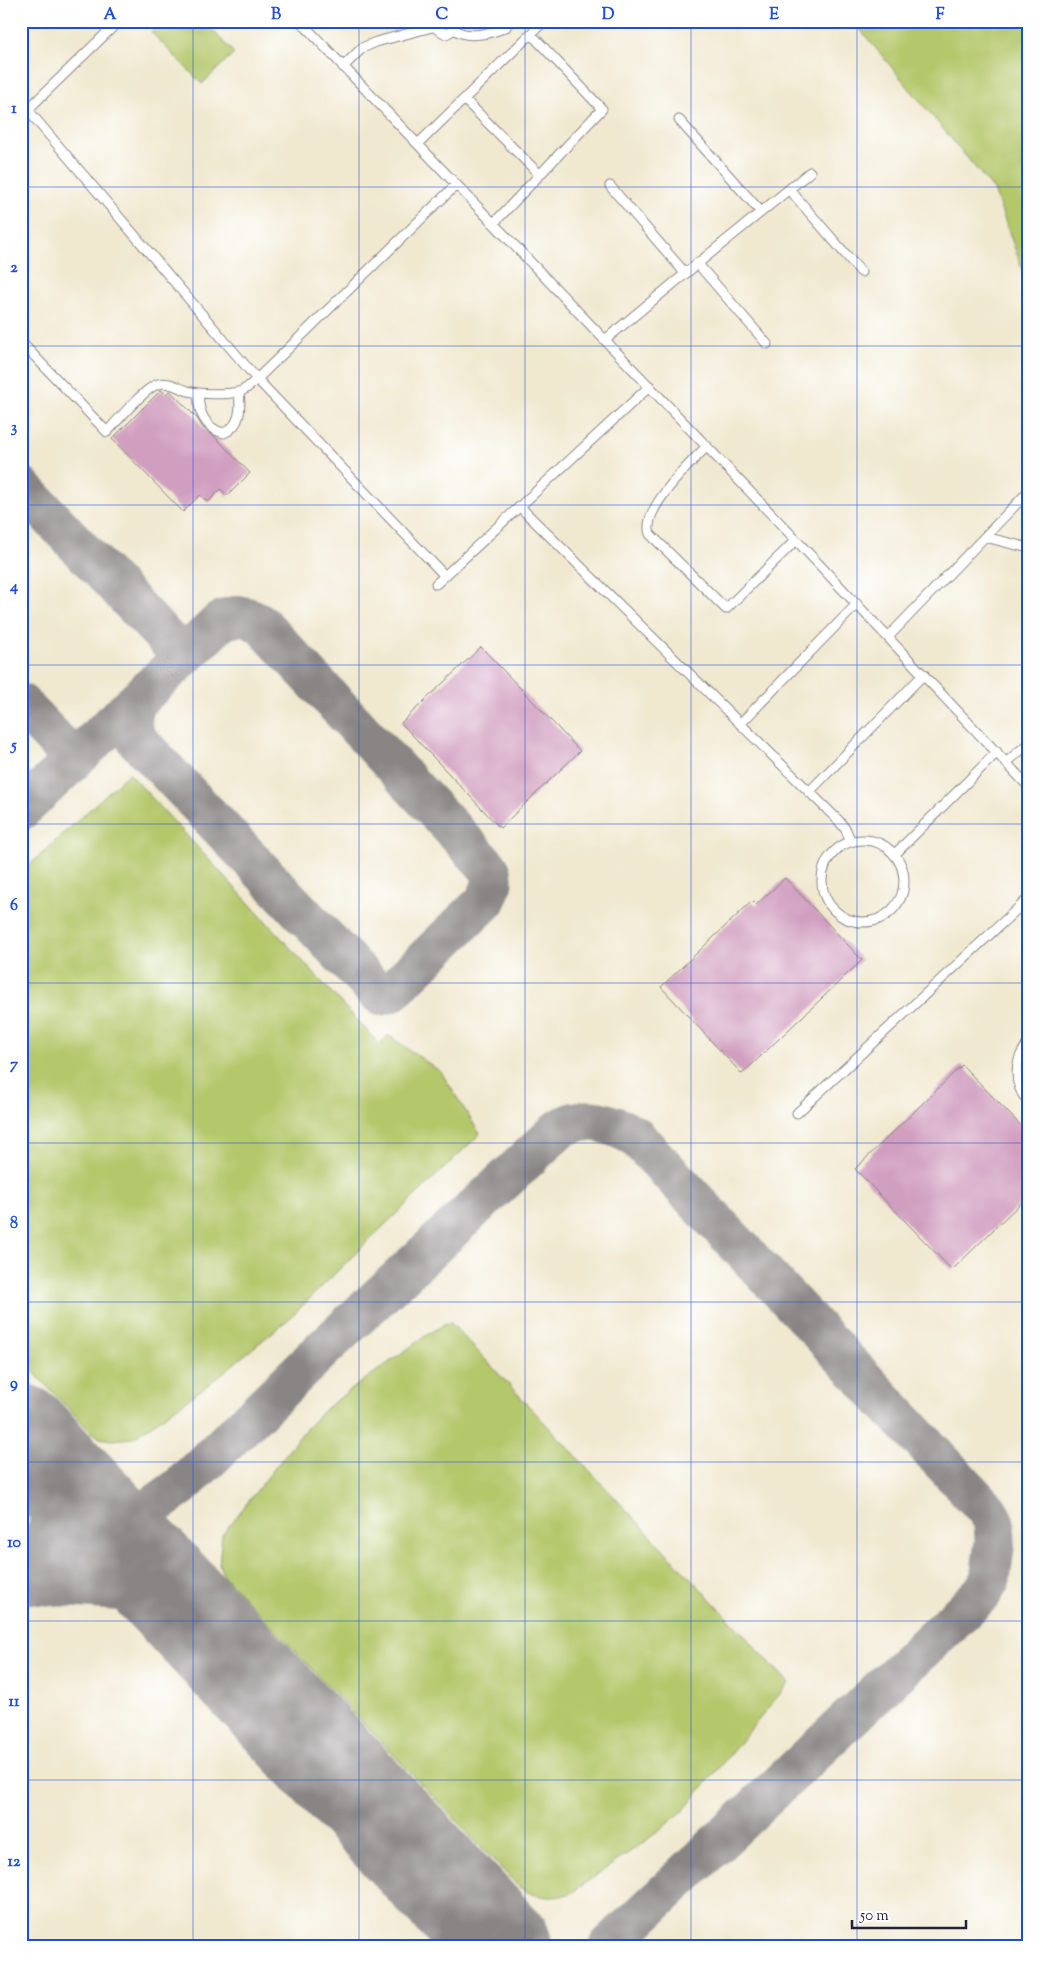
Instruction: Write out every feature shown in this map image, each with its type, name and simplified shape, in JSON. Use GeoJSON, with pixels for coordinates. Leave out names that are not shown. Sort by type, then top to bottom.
{"type":"FeatureCollection","features":[{"type":"Feature","properties":{"kind":"lane"},"geometry":{"type":"LineString","coordinates":[[24,113],[119,21]]}},
{"type":"Feature","properties":{"kind":"lane"},"geometry":{"type":"LineString","coordinates":[[455,25],[459,34],[466,35],[500,30],[506,27],[508,21]]}},
{"type":"Feature","properties":{"kind":"lane"},"geometry":{"type":"LineString","coordinates":[[418,144],[544,21]]}},
{"type":"Feature","properties":{"kind":"lane"},"geometry":{"type":"LineString","coordinates":[[301,22],[650,386],[1029,787]]}},
{"type":"Feature","properties":{"kind":"lane"},"geometry":{"type":"LineString","coordinates":[[343,67],[362,48],[376,42],[436,24],[443,34],[450,34],[455,25]]}},
{"type":"Feature","properties":{"kind":"lane"},"geometry":{"type":"LineString","coordinates":[[494,223],[602,109],[531,34]]}},
{"type":"Feature","properties":{"kind":"lane"},"geometry":{"type":"LineString","coordinates":[[464,99],[540,175]]}},
{"type":"Feature","properties":{"kind":"lane"},"geometry":{"type":"LineString","coordinates":[[21,102],[24,113],[256,379],[445,576]]}},
{"type":"Feature","properties":{"kind":"lane"},"geometry":{"type":"LineString","coordinates":[[679,120],[761,212]]}},
{"type":"Feature","properties":{"kind":"lane"},"geometry":{"type":"LineString","coordinates":[[605,340],[810,172]]}},
{"type":"Feature","properties":{"kind":"lane"},"geometry":{"type":"LineString","coordinates":[[21,342],[107,432],[148,390],[158,384],[175,385],[188,391],[199,392],[239,392],[245,390],[456,185]]}},
{"type":"Feature","properties":{"kind":"lane"},"geometry":{"type":"LineString","coordinates":[[610,186],[685,273]]}},
{"type":"Feature","properties":{"kind":"lane"},"geometry":{"type":"LineString","coordinates":[[789,189],[861,272]]}},
{"type":"Feature","properties":{"kind":"lane"},"geometry":{"type":"LineString","coordinates":[[697,263],[767,344]]}},
{"type":"Feature","properties":{"kind":"lane"},"geometry":{"type":"LineString","coordinates":[[436,584],[650,386]]}},
{"type":"Feature","properties":{"kind":"lane"},"geometry":{"type":"LineString","coordinates":[[199,392],[200,413],[214,430],[224,433],[231,431],[240,414],[239,392]]}},
{"type":"Feature","properties":{"kind":"lane"},"geometry":{"type":"LineString","coordinates":[[706,446],[661,499],[650,519],[648,528],[650,534],[726,609],[796,540]]}},
{"type":"Feature","properties":{"kind":"lane"},"geometry":{"type":"LineString","coordinates":[[888,637],[1029,491]]}},
{"type":"Feature","properties":{"kind":"lane"},"geometry":{"type":"LineString","coordinates":[[520,507],[839,821],[846,830],[851,842]]}},
{"type":"Feature","properties":{"kind":"lane"},"geometry":{"type":"LineString","coordinates":[[985,537],[1029,548]]}},
{"type":"Feature","properties":{"kind":"lane"},"geometry":{"type":"LineString","coordinates":[[740,724],[857,604]]}},
{"type":"Feature","properties":{"kind":"lane"},"geometry":{"type":"LineString","coordinates":[[809,792],[924,674]]}},
{"type":"Feature","properties":{"kind":"lane"},"geometry":{"type":"LineString","coordinates":[[1007,762],[1029,743]]}},
{"type":"Feature","properties":{"kind":"lane"},"geometry":{"type":"LineString","coordinates":[[895,854],[997,752]]}},
{"type":"Feature","properties":{"kind":"lane"},"geometry":{"type":"LineString","coordinates":[[856,840],[870,840],[884,845],[895,854],[902,866],[903,892],[898,904],[889,914],[877,920],[864,923],[851,921],[839,915],[829,906],[823,893],[821,879],[824,865],[832,853],[843,844],[856,840]]}},
{"type":"Feature","properties":{"kind":"lane"},"geometry":{"type":"LineString","coordinates":[[797,1114],[1029,898]]}},
{"type":"Feature","properties":{"kind":"lane"},"geometry":{"type":"LineString","coordinates":[[1029,1043],[1019,1057],[1016,1070],[1018,1085],[1024,1098],[1029,1102]]}},
{"type":"Feature","properties":{"kind":"green space"},"geometry":{"type":"Polygon","coordinates":[[[162,21],[204,21],[234,53],[202,84],[151,32],[162,21]]]}},
{"type":"Feature","properties":{"kind":"green space"},"geometry":{"type":"Polygon","coordinates":[[[853,21],[1029,21],[1029,288],[994,190],[853,21]]]}},
{"type":"Feature","properties":{"kind":"green space"},"geometry":{"type":"Polygon","coordinates":[[[129,773],[379,1044],[388,1035],[441,1072],[480,1134],[290,1318],[204,1388],[133,1438],[111,1440],[100,1438],[90,1431],[21,1359],[21,873],[129,773]]]}},
{"type":"Feature","properties":{"kind":"green space"},"geometry":{"type":"Polygon","coordinates":[[[450,1322],[789,1683],[683,1811],[647,1840],[571,1893],[558,1897],[538,1896],[519,1887],[224,1576],[219,1565],[222,1535],[304,1431],[326,1408],[431,1332],[450,1322]]]}},
{"type":"Feature","properties":{"kind":"building"},"geometry":{"type":"Polygon","coordinates":[[[161,390],[166,394],[170,391],[197,418],[203,428],[214,436],[250,473],[227,496],[221,489],[208,502],[200,495],[183,512],[112,439],[161,390]]]}},
{"type":"Feature","properties":{"kind":"building"},"geometry":{"type":"Polygon","coordinates":[[[481,647],[580,751],[500,828],[401,723],[481,647]]]}},
{"type":"Feature","properties":{"kind":"building"},"geometry":{"type":"Polygon","coordinates":[[[785,878],[862,960],[742,1074],[661,987],[752,901],[756,905],[785,878]]]}},
{"type":"Feature","properties":{"kind":"building"},"geometry":{"type":"Polygon","coordinates":[[[962,1065],[1029,1134],[1029,1195],[952,1270],[855,1169],[962,1065]]]}},
{"type":"Feature","properties":{"kind":"taxiway"},"geometry":{"type":"LineString","coordinates":[[21,486],[172,645],[193,648]]}},
{"type":"Feature","properties":{"kind":"taxiway"},"geometry":{"type":"LineString","coordinates":[[21,810],[220,622],[232,617],[243,617],[253,620],[264,627],[488,867],[492,879],[491,888],[485,901],[391,992],[381,995],[137,740],[131,725],[134,704]]}},
{"type":"Feature","properties":{"kind":"taxiway"},"geometry":{"type":"LineString","coordinates":[[21,704],[63,748],[83,752]]}},
{"type":"Feature","properties":{"kind":"taxiway"},"geometry":{"type":"LineString","coordinates":[[21,1572],[58,1562],[87,1548],[144,1513],[180,1487],[326,1346],[561,1128],[582,1121],[592,1121],[619,1128],[635,1136],[988,1511],[994,1523],[995,1540],[990,1580],[982,1593],[609,1946]]}},
{"type":"Feature","properties":{"kind":"taxiway"},"geometry":{"type":"LineString","coordinates":[[21,1569],[40,1548],[50,1523],[53,1496],[52,1468]]}},
{"type":"Feature","properties":{"kind":"taxiway"},"geometry":{"type":"LineString","coordinates":[[21,1583],[139,1592],[154,1595],[185,1609]]}},
{"type":"Feature","properties":{"kind":"runway"},"geometry":{"type":"LineString","coordinates":[[21,1435],[501,1946]]}}]}
